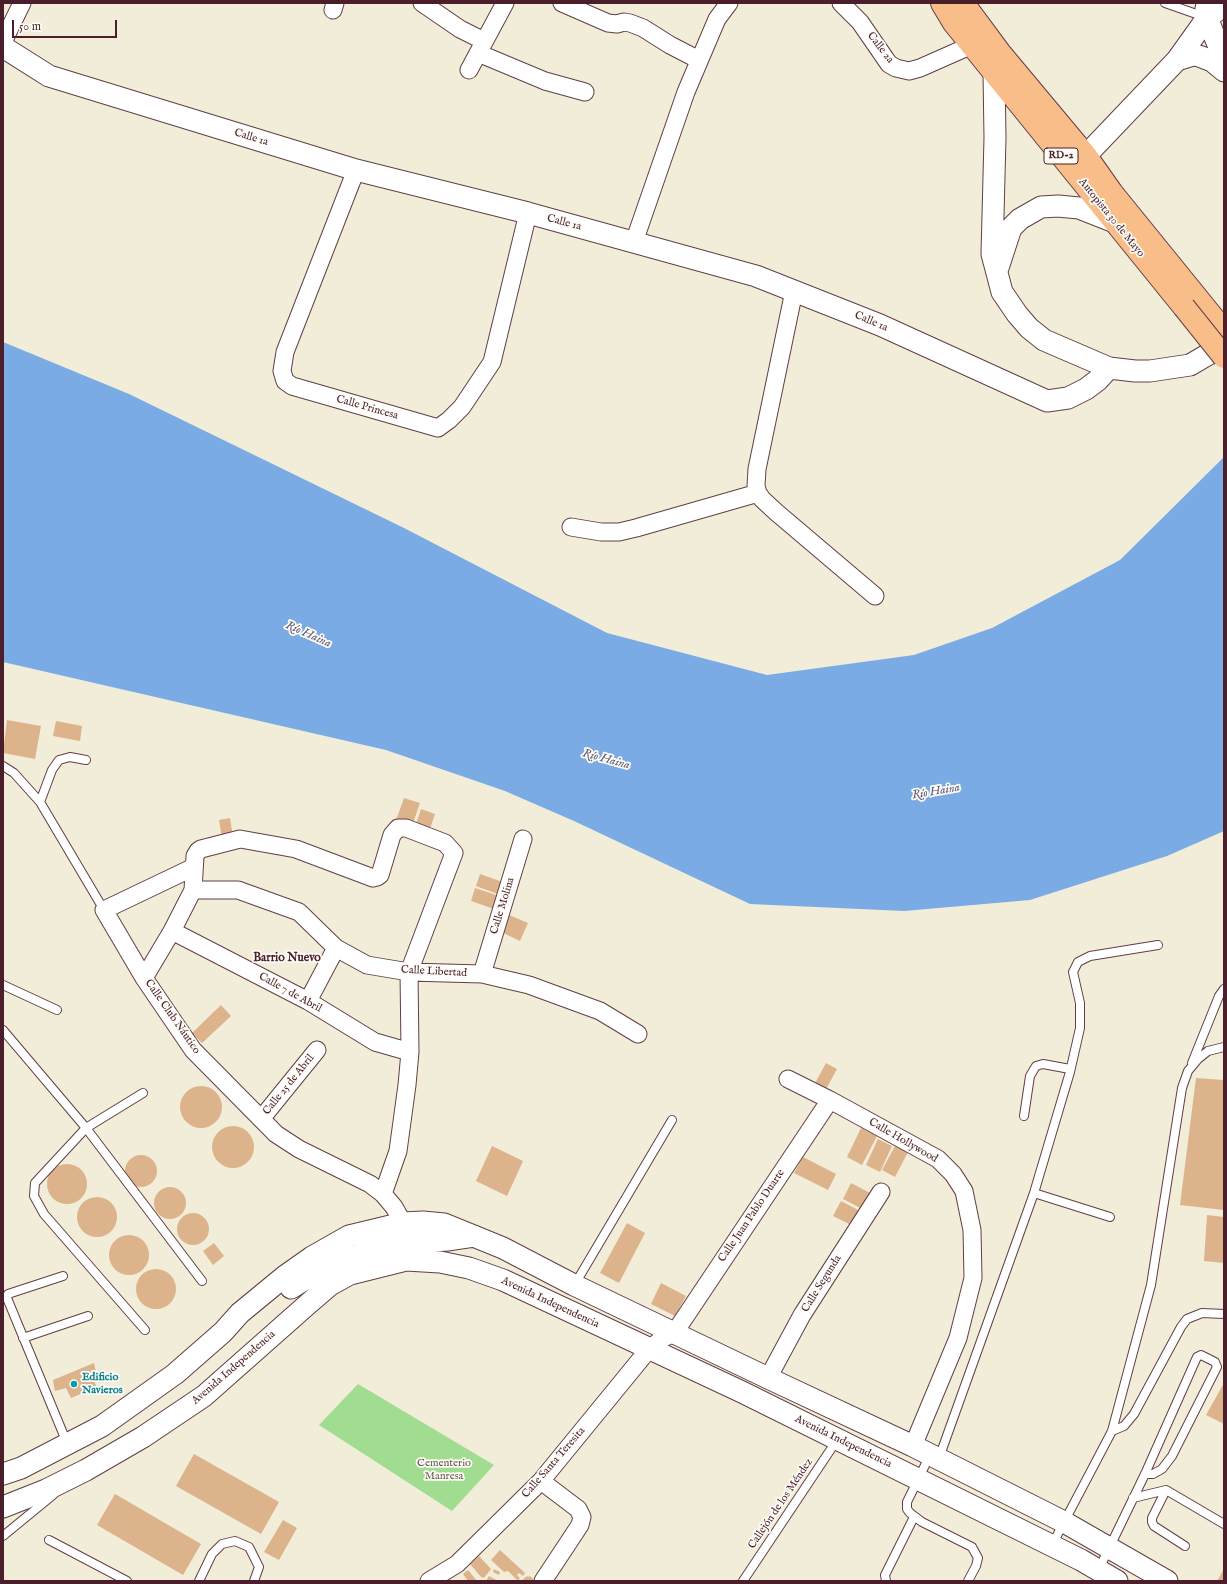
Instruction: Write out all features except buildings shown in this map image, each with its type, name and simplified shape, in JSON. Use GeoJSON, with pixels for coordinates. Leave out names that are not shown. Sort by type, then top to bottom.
{"type":"FeatureCollection","features":[{"type":"Feature","properties":{"kind":"highway","name":"Autopista 30 de Mayo"},"geometry":{"type":"LineString","coordinates":[[942,3],[954,23],[994,72],[1079,163],[1112,193],[1191,303],[1224,357]]}},
{"type":"Feature","properties":{"kind":"highway","name":"Autopista 30 de Mayo"},"geometry":{"type":"LineString","coordinates":[[963,3],[1079,163],[1112,220],[1191,303],[1224,330]]}},
{"type":"Feature","properties":{"kind":"street"},"geometry":{"type":"LineString","coordinates":[[3,42],[22,3]]}},
{"type":"Feature","properties":{"kind":"street"},"geometry":{"type":"LineString","coordinates":[[422,3],[460,29],[481,47],[545,81],[585,92]]}},
{"type":"Feature","properties":{"kind":"street"},"geometry":{"type":"LineString","coordinates":[[469,70],[504,3]]}},
{"type":"Feature","properties":{"kind":"street"},"geometry":{"type":"LineString","coordinates":[[562,3],[608,23],[617,24],[624,22],[643,28],[670,45],[700,60]]}},
{"type":"Feature","properties":{"kind":"street"},"geometry":{"type":"LineString","coordinates":[[634,242],[686,92],[717,19],[729,3]]}},
{"type":"Feature","properties":{"kind":"street","name":"Calle 2a"},"geometry":{"type":"LineString","coordinates":[[841,3],[860,22],[890,64],[896,68],[909,71],[920,68],[972,45]]}},
{"type":"Feature","properties":{"kind":"street"},"geometry":{"type":"LineString","coordinates":[[1079,163],[1177,60],[1214,11]]}},
{"type":"Feature","properties":{"kind":"street"},"geometry":{"type":"LineString","coordinates":[[1214,11],[1224,59]]}},
{"type":"Feature","properties":{"kind":"street","name":"Calle 1a"},"geometry":{"type":"LineString","coordinates":[[3,47],[48,76],[356,170],[528,213],[756,276],[880,325],[1047,401],[1068,398],[1086,389],[1110,368]]}},
{"type":"Feature","properties":{"kind":"street"},"geometry":{"type":"LineString","coordinates":[[1177,60],[1193,55],[1199,56],[1212,61],[1224,71]]}},
{"type":"Feature","properties":{"kind":"street"},"geometry":{"type":"LineString","coordinates":[[994,72],[995,138],[992,254],[1002,292],[1016,314],[1029,328],[1044,340],[1110,368],[1150,371],[1190,365],[1224,345]]}},
{"type":"Feature","properties":{"kind":"street","name":"Calle Princesa"},"geometry":{"type":"LineString","coordinates":[[356,170],[285,352],[282,371],[285,381],[292,386],[438,428],[449,420],[462,407],[492,362],[528,213]]}},
{"type":"Feature","properties":{"kind":"street"},"geometry":{"type":"LineString","coordinates":[[997,272],[1011,228],[1020,219],[1041,207],[1058,206],[1079,208],[1112,220]]}},
{"type":"Feature","properties":{"kind":"street"},"geometry":{"type":"LineString","coordinates":[[794,291],[757,469],[756,486],[762,499],[776,512],[876,596]]}},
{"type":"Feature","properties":{"kind":"street"},"geometry":{"type":"LineString","coordinates":[[571,527],[601,532],[619,532],[758,493]]}},
{"type":"Feature","properties":{"kind":"street"},"geometry":{"type":"LineString","coordinates":[[144,978],[172,931],[193,890],[195,856],[201,849],[240,839],[296,849],[373,878],[380,874],[392,835],[398,828],[406,828],[444,843],[454,854],[409,972],[410,1052],[407,1085],[398,1151],[383,1194]]}},
{"type":"Feature","properties":{"kind":"street","name":"Calle Molina"},"geometry":{"type":"LineString","coordinates":[[482,974],[523,839]]}},
{"type":"Feature","properties":{"kind":"street"},"geometry":{"type":"LineString","coordinates":[[104,910],[194,867]]}},
{"type":"Feature","properties":{"kind":"street","name":"Calle Libertad"},"geometry":{"type":"LineString","coordinates":[[193,890],[238,890],[299,912],[336,948],[367,964],[409,972],[482,974],[529,985],[600,1011],[638,1034]]}},
{"type":"Feature","properties":{"kind":"street","name":"Calle Club Náutico"},"geometry":{"type":"LineString","coordinates":[[104,910],[144,978],[193,1050],[276,1134],[286,1141],[370,1184],[383,1194],[394,1207],[405,1242]]}},
{"type":"Feature","properties":{"kind":"street","name":"Calle 7 de Abril"},"geometry":{"type":"LineString","coordinates":[[172,931],[308,1001],[375,1042],[410,1052]]}},
{"type":"Feature","properties":{"kind":"street"},"geometry":{"type":"LineString","coordinates":[[308,1001],[336,948]]}},
{"type":"Feature","properties":{"kind":"street","name":"Calle 25 de Abril"},"geometry":{"type":"LineString","coordinates":[[261,1119],[317,1050]]}},
{"type":"Feature","properties":{"kind":"street","name":"Calle Hollywood"},"geometry":{"type":"LineString","coordinates":[[788,1079],[830,1100],[938,1159],[953,1174],[964,1191],[972,1230],[974,1278],[928,1453]]}},
{"type":"Feature","properties":{"kind":"street","name":"Calle Juan Pablo Duarte"},"geometry":{"type":"LineString","coordinates":[[675,1332],[830,1100]]}},
{"type":"Feature","properties":{"kind":"street","name":"Calle Segunda"},"geometry":{"type":"LineString","coordinates":[[768,1378],[802,1315],[881,1192]]}},
{"type":"Feature","properties":{"kind":"street","name":"Avenida Independencia"},"geometry":{"type":"LineString","coordinates":[[3,1507],[46,1490],[86,1470],[143,1437],[204,1396],[330,1285],[405,1242],[423,1222],[444,1224],[474,1236],[768,1378],[928,1453],[1064,1522],[1167,1581]]}},
{"type":"Feature","properties":{"kind":"street","name":"Avenida Independencia"},"geometry":{"type":"LineString","coordinates":[[3,1474],[20,1468],[102,1426],[175,1374],[223,1332],[240,1313],[285,1276],[312,1257],[349,1236],[405,1242],[440,1262],[469,1268],[503,1280],[742,1392],[1052,1546],[1117,1581]]}},
{"type":"Feature","properties":{"kind":"street"},"geometry":{"type":"LineString","coordinates":[[503,1280],[517,1256]]}},
{"type":"Feature","properties":{"kind":"street","name":"Calle Santa Teresita"},"geometry":{"type":"LineString","coordinates":[[429,1581],[457,1564],[541,1481],[649,1349],[662,1339],[675,1332]]}},
{"type":"Feature","properties":{"kind":"street"},"geometry":{"type":"LineString","coordinates":[[541,1481],[578,1510],[582,1517],[580,1525],[543,1581]]}},
{"type":"Feature","properties":{"kind":"lane"},"geometry":{"type":"LineString","coordinates":[[1165,3],[1214,11]]}},
{"type":"Feature","properties":{"kind":"lane"},"geometry":{"type":"LineString","coordinates":[[40,802],[52,770],[59,760],[70,757],[86,760]]}},
{"type":"Feature","properties":{"kind":"lane","name":"Calle Club Náutico"},"geometry":{"type":"LineString","coordinates":[[3,766],[14,773],[40,802],[104,910]]}},
{"type":"Feature","properties":{"kind":"lane"},"geometry":{"type":"LineString","coordinates":[[968,1581],[976,1566],[978,1558],[972,1547],[914,1517],[910,1514],[907,1508],[907,1502],[918,1479],[1034,1193],[1070,1069],[1080,1028],[1080,1002],[1073,972],[1078,962],[1083,958],[1158,946]]}},
{"type":"Feature","properties":{"kind":"lane"},"geometry":{"type":"LineString","coordinates":[[3,986],[57,1010]]}},
{"type":"Feature","properties":{"kind":"lane"},"geometry":{"type":"LineString","coordinates":[[1052,1546],[1112,1431],[1150,1285],[1182,1088],[1219,996],[1224,988]]}},
{"type":"Feature","properties":{"kind":"lane"},"geometry":{"type":"LineString","coordinates":[[3,1030],[86,1128],[202,1281]]}},
{"type":"Feature","properties":{"kind":"lane"},"geometry":{"type":"LineString","coordinates":[[1188,1071],[1198,1059],[1208,1051],[1224,1047]]}},
{"type":"Feature","properties":{"kind":"lane"},"geometry":{"type":"LineString","coordinates":[[1024,1116],[1030,1076],[1036,1066],[1043,1064],[1070,1069]]}},
{"type":"Feature","properties":{"kind":"lane"},"geometry":{"type":"LineString","coordinates":[[143,1093],[86,1128],[35,1183],[34,1196],[44,1214],[145,1330]]}},
{"type":"Feature","properties":{"kind":"lane"},"geometry":{"type":"LineString","coordinates":[[574,1285],[672,1120]]}},
{"type":"Feature","properties":{"kind":"lane"},"geometry":{"type":"LineString","coordinates":[[1034,1193],[1110,1217]]}},
{"type":"Feature","properties":{"kind":"lane"},"geometry":{"type":"LineString","coordinates":[[63,1276],[8,1294],[9,1302],[23,1338],[68,1444]]}},
{"type":"Feature","properties":{"kind":"lane"},"geometry":{"type":"LineString","coordinates":[[1112,1431],[1124,1426],[1134,1414],[1181,1327],[1187,1320],[1202,1313],[1224,1314]]}},
{"type":"Feature","properties":{"kind":"lane"},"geometry":{"type":"LineString","coordinates":[[23,1338],[88,1316]]}},
{"type":"Feature","properties":{"kind":"lane"},"geometry":{"type":"LineString","coordinates":[[1098,1570],[1145,1474],[1197,1357],[1201,1355],[1215,1362],[1217,1367],[1172,1456],[1162,1469],[1153,1474],[1145,1474]]}},
{"type":"Feature","properties":{"kind":"lane","name":"Callejón de los Méndez"},"geometry":{"type":"LineString","coordinates":[[743,1581],[837,1439]]}},
{"type":"Feature","properties":{"kind":"lane"},"geometry":{"type":"LineString","coordinates":[[3,1536],[17,1523],[86,1470]]}},
{"type":"Feature","properties":{"kind":"lane"},"geometry":{"type":"LineString","coordinates":[[1133,1498],[1166,1490],[1224,1524]]}},
{"type":"Feature","properties":{"kind":"lane"},"geometry":{"type":"LineString","coordinates":[[1166,1490],[1152,1518],[1152,1522],[1154,1526],[1185,1546]]}},
{"type":"Feature","properties":{"kind":"lane"},"geometry":{"type":"LineString","coordinates":[[886,1581],[884,1575],[914,1517]]}},
{"type":"Feature","properties":{"kind":"lane"},"geometry":{"type":"LineString","coordinates":[[49,1540],[127,1581]]}},
{"type":"Feature","properties":{"kind":"lane"},"geometry":{"type":"LineString","coordinates":[[199,1581],[212,1554],[222,1544],[235,1541],[249,1547],[259,1567],[254,1581]]}},
{"type":"Feature","properties":{"kind":"green space","name":"Cementerio Manresa"},"geometry":{"type":"Polygon","coordinates":[[[358,1384],[494,1465],[452,1511],[319,1425],[358,1384]]]}},
{"type":"Feature","properties":{"kind":"water","name":"Río Haina"},"geometry":{"type":"Polygon","coordinates":[[[3,342],[129,394],[404,528],[607,633],[767,675],[914,655],[992,628],[1120,560],[1224,457],[1224,831],[1167,856],[1030,900],[904,911],[750,904],[574,821],[505,791],[386,750],[3,662],[3,342]]]}},
{"type":"Feature","properties":{"kind":"place","name":"Edificio Navieros"},"geometry":{"type":"Point","coordinates":[74,1384]}},
{"type":"Feature","properties":{"kind":"district","name":"Barrio Nuevo"},"geometry":{"type":"Point","coordinates":[287,959]}}]}
